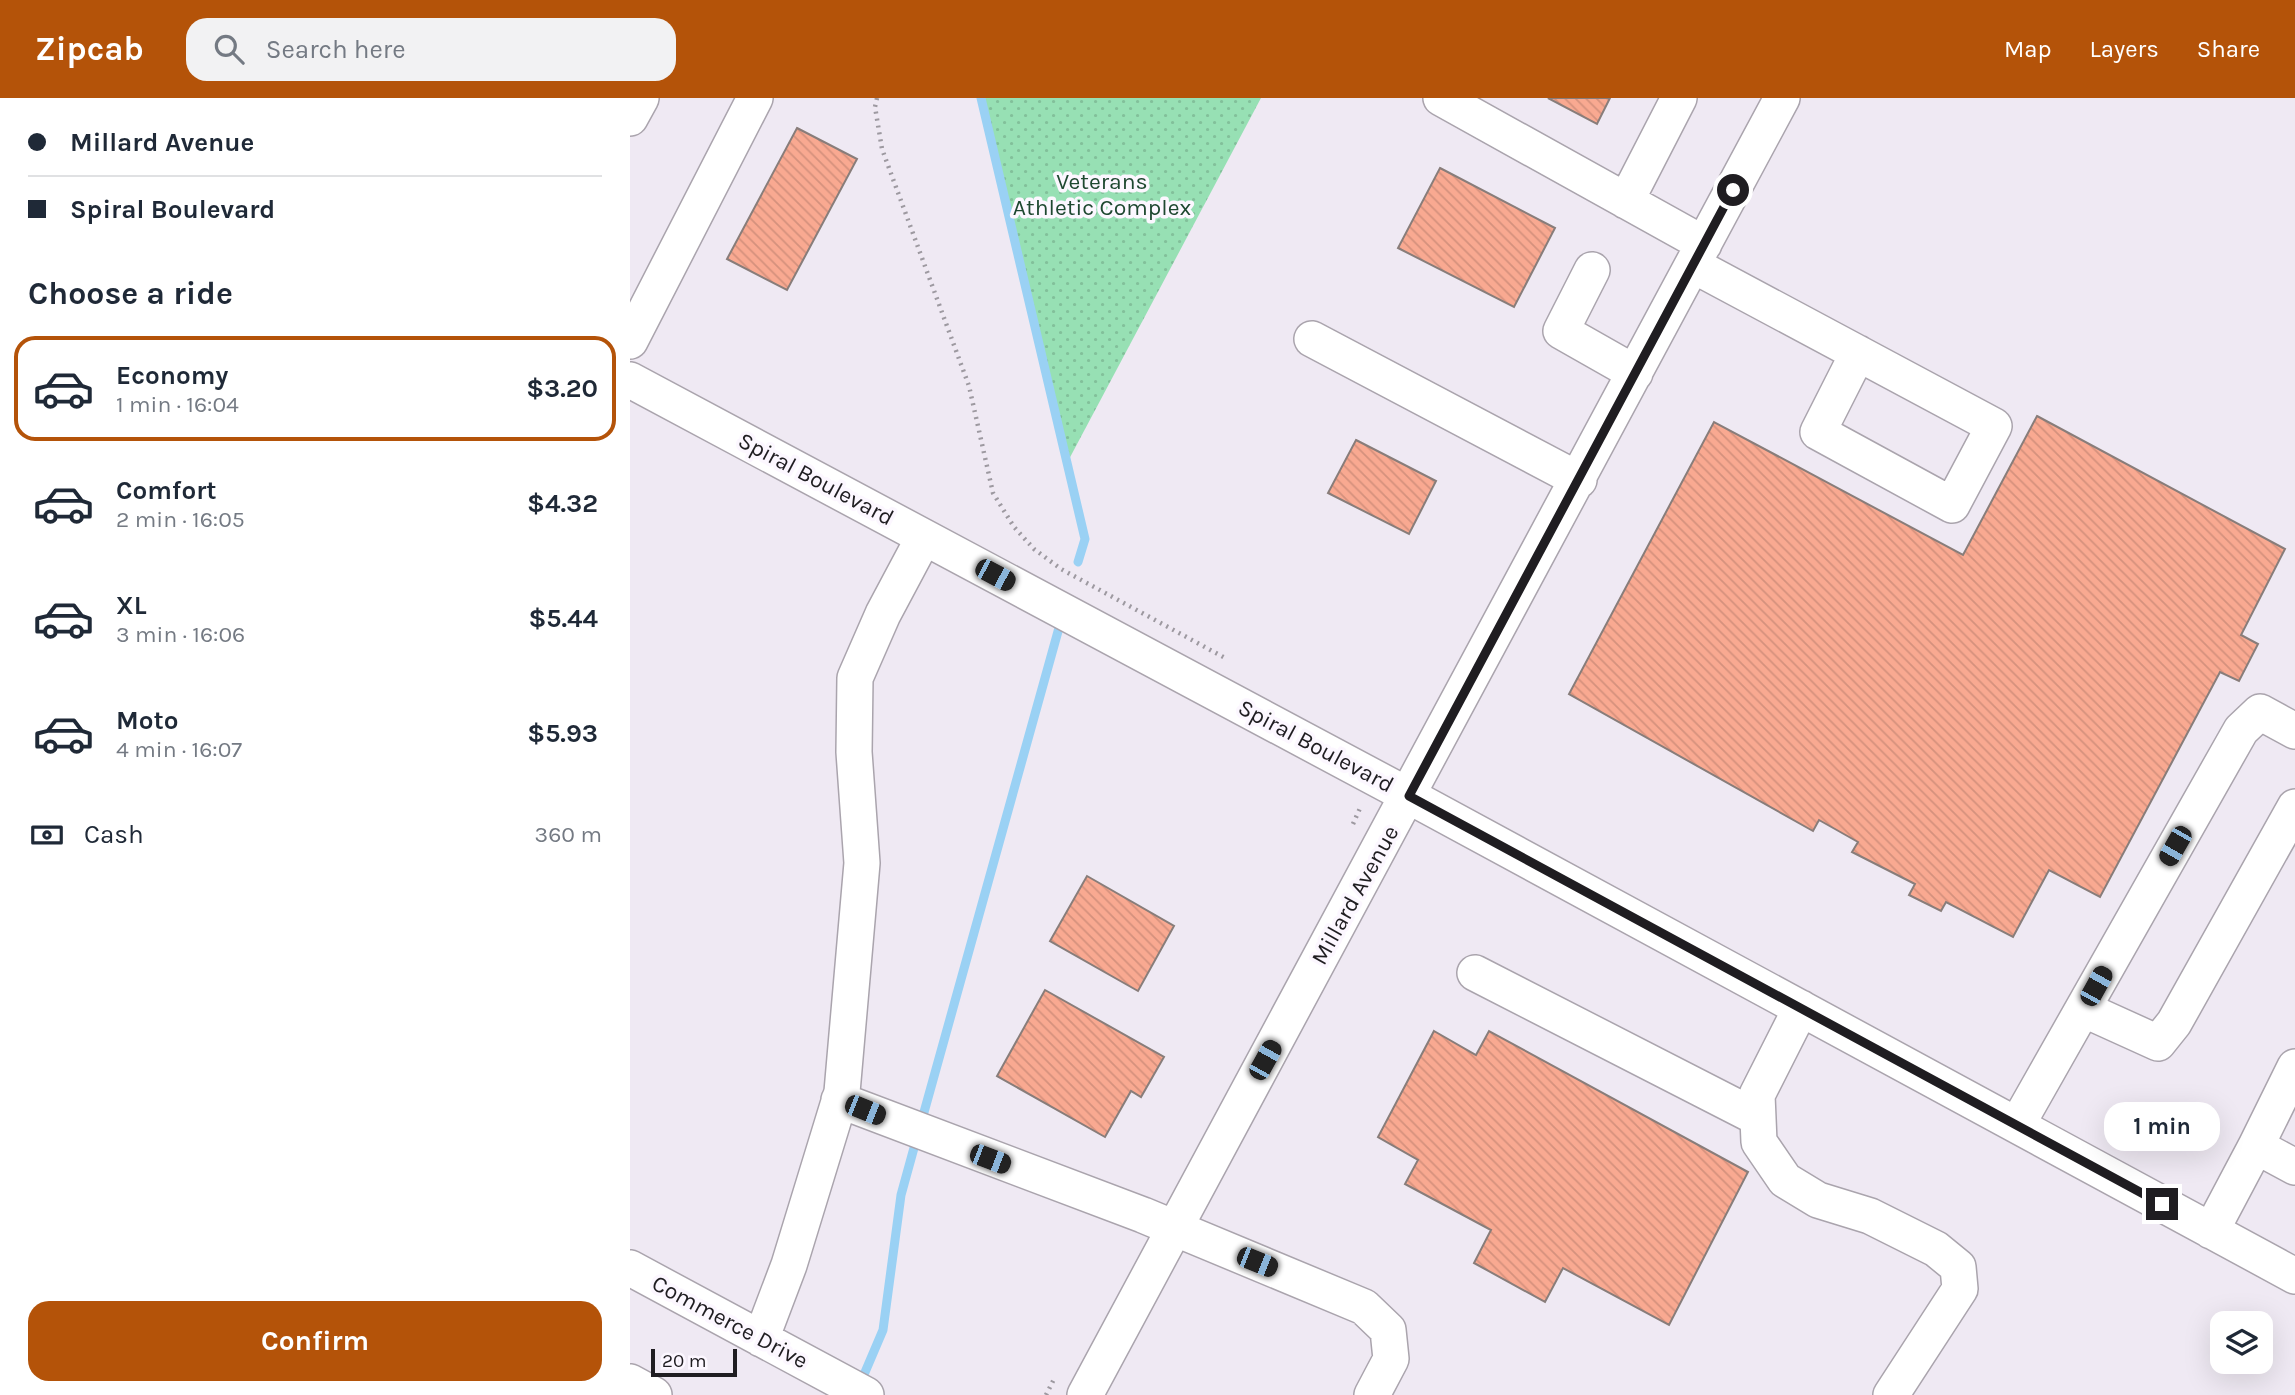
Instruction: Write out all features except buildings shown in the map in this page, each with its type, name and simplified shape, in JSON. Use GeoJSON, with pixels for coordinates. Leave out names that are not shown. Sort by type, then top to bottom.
{"type":"FeatureCollection","features":[{"type":"Feature","properties":{"kind":"street"},"geometry":{"type":"LineString","coordinates":[[630,118],[641,98]]}},
{"type":"Feature","properties":{"kind":"street"},"geometry":{"type":"LineString","coordinates":[[630,341],[755,98]]}},
{"type":"Feature","properties":{"kind":"street"},"geometry":{"type":"LineString","coordinates":[[1441,98],[1626,201],[1699,255],[1858,354],[1994,426],[1952,505],[1818,432],[1858,354]]}},
{"type":"Feature","properties":{"kind":"street"},"geometry":{"type":"LineString","coordinates":[[1626,201],[1679,98]]}},
{"type":"Feature","properties":{"kind":"street","name":"Millard Avenue"},"geometry":{"type":"LineString","coordinates":[[1085,1395],[1782,98]]}},
{"type":"Feature","properties":{"kind":"street"},"geometry":{"type":"LineString","coordinates":[[1592,270],[1561,331],[1635,373]]}},
{"type":"Feature","properties":{"kind":"street"},"geometry":{"type":"LineString","coordinates":[[1312,339],[1578,480]]}},
{"type":"Feature","properties":{"kind":"street","name":"Spiral Boulevard"},"geometry":{"type":"LineString","coordinates":[[630,380],[1374,777],[2295,1276]]}},
{"type":"Feature","properties":{"kind":"street"},"geometry":{"type":"LineString","coordinates":[[761,1339],[789,1265],[839,1100],[862,863],[854,752],[855,678],[883,614],[923,537]]}},
{"type":"Feature","properties":{"kind":"street"},"geometry":{"type":"LineString","coordinates":[[2017,1125],[2241,730],[2260,712],[2295,731]]}},
{"type":"Feature","properties":{"kind":"street"},"geometry":{"type":"LineString","coordinates":[[2083,1009],[2158,1043],[2174,1023],[2295,807]]}},
{"type":"Feature","properties":{"kind":"street"},"geometry":{"type":"LineString","coordinates":[[1475,973],[1758,1118]]}},
{"type":"Feature","properties":{"kind":"street"},"geometry":{"type":"LineString","coordinates":[[1801,1008],[1757,1095],[1759,1142],[1785,1180],[1818,1200],[1870,1216],[1925,1243],[1958,1267],[1961,1289],[1891,1395]]}},
{"type":"Feature","properties":{"kind":"street"},"geometry":{"type":"LineString","coordinates":[[2211,1231],[2295,1067]]}},
{"type":"Feature","properties":{"kind":"street"},"geometry":{"type":"LineString","coordinates":[[839,1100],[1174,1228],[1364,1307],[1388,1330],[1391,1359],[1371,1395]]}},
{"type":"Feature","properties":{"kind":"street"},"geometry":{"type":"LineString","coordinates":[[2256,1146],[2295,1167]]}},
{"type":"Feature","properties":{"kind":"street","name":"Commerce Drive"},"geometry":{"type":"LineString","coordinates":[[630,1268],[761,1339],[822,1385],[866,1395]]}},
{"type":"Feature","properties":{"kind":"street"},"geometry":{"type":"LineString","coordinates":[[630,1382],[654,1395]]}},
{"type":"Feature","properties":{"kind":"path"},"geometry":{"type":"LineString","coordinates":[[877,98],[875,107],[882,149],[969,386],[993,493],[1014,527],[1034,549],[1061,569],[1239,666]]}},
{"type":"Feature","properties":{"kind":"path"},"geometry":{"type":"LineString","coordinates":[[1350,831],[1374,777]]}},
{"type":"Feature","properties":{"kind":"path"},"geometry":{"type":"LineString","coordinates":[[1046,1395],[1062,1366]]}},
{"type":"Feature","properties":{"kind":"green space","name":"Veterans Athletic Complex"},"geometry":{"type":"Polygon","coordinates":[[[981,98],[1261,98],[1067,463],[981,98]]]}},
{"type":"Feature","properties":{"kind":"waterway"},"geometry":{"type":"LineString","coordinates":[[981,98],[1085,539],[1078,562]]}},
{"type":"Feature","properties":{"kind":"waterway"},"geometry":{"type":"LineString","coordinates":[[921,1123],[1062,617]]}},
{"type":"Feature","properties":{"kind":"waterway"},"geometry":{"type":"LineString","coordinates":[[860,1384],[883,1330],[901,1195],[917,1137]]}},
{"type":"Feature","properties":{"kind":"route"},"geometry":{"type":"LineString","coordinates":[[1733,190],[1409,796],[2162,1204]]}}]}
